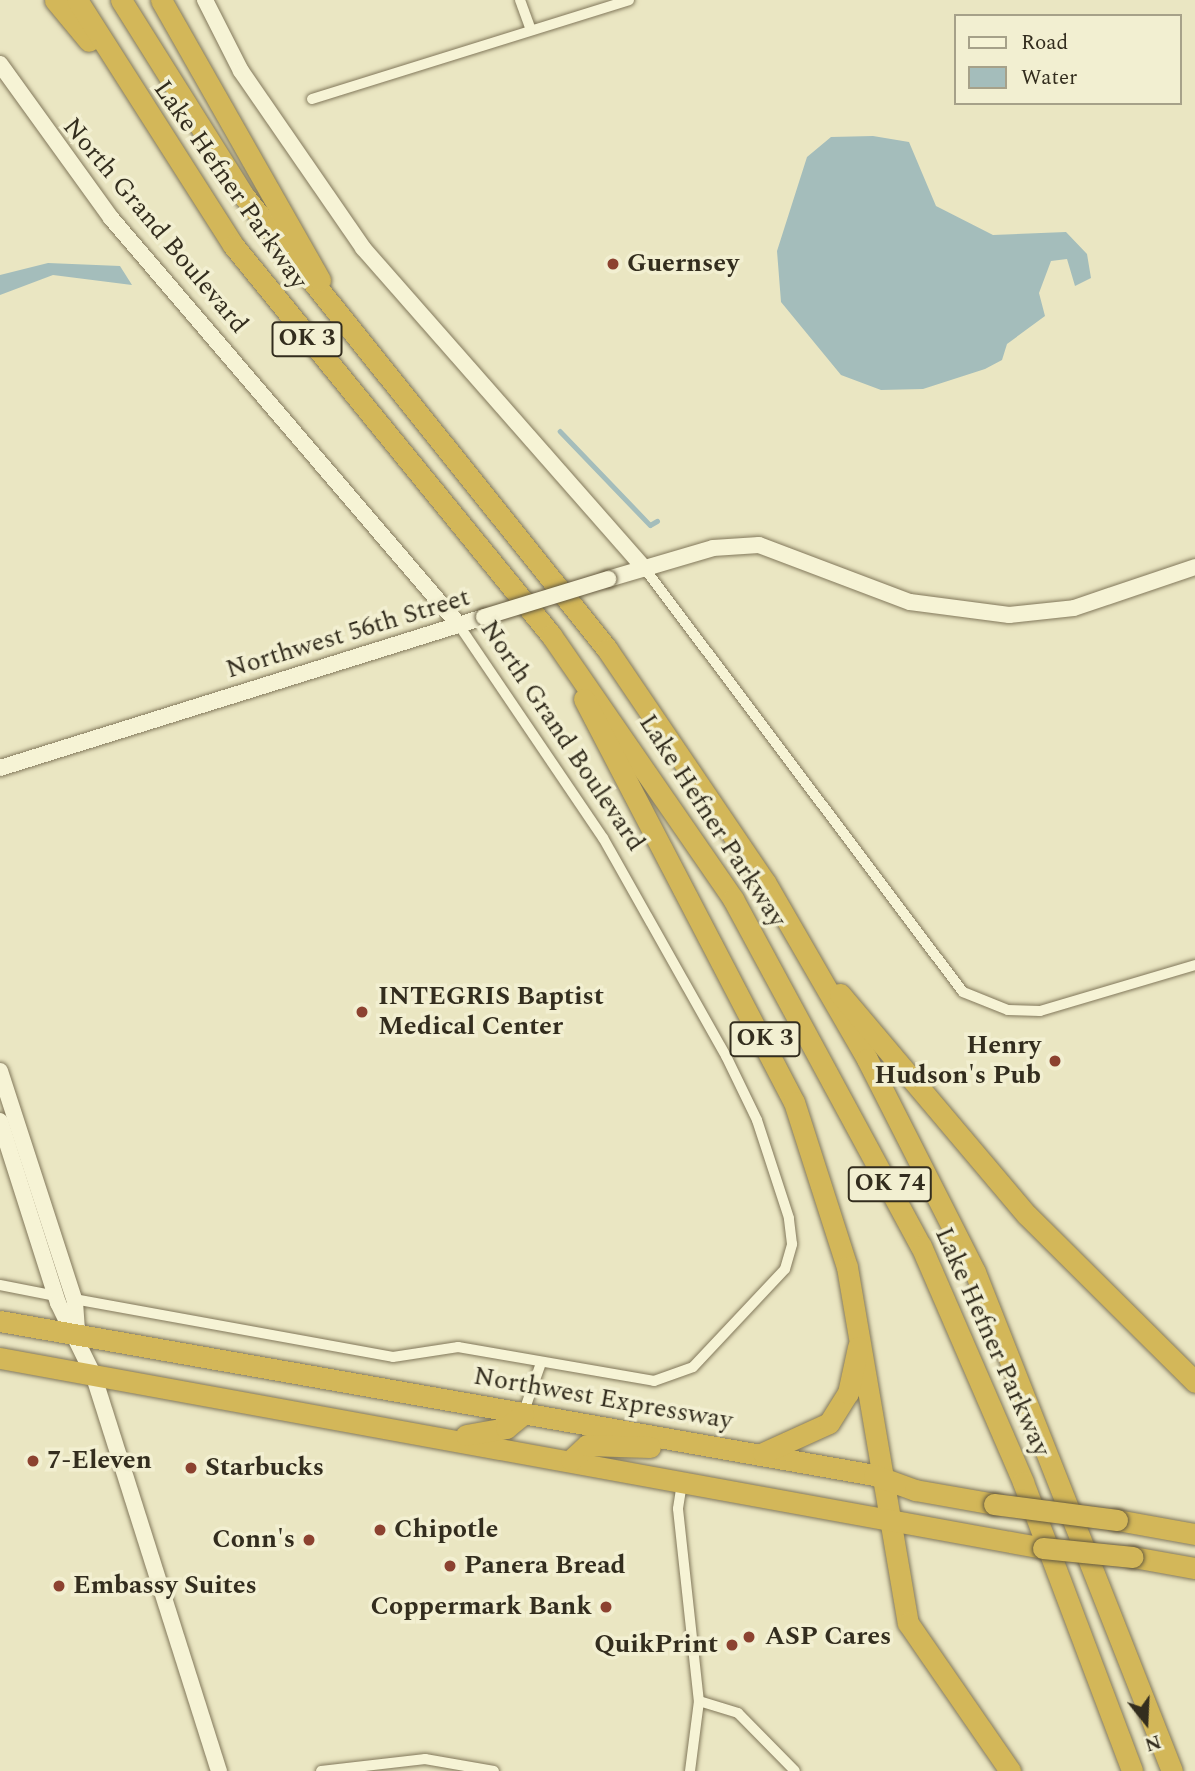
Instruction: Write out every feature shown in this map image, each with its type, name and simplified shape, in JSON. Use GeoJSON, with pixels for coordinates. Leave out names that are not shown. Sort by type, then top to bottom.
{"type":"FeatureCollection","features":[{"type":"Feature","properties":{"kind":"highway"},"geometry":{"type":"LineString","coordinates":[[55,0],[130,91]]}},
{"type":"Feature","properties":{"kind":"highway","name":"Lake Hefner Parkway"},"geometry":{"type":"LineString","coordinates":[[78,0],[130,91],[275,302],[551,635],[733,899],[875,1154],[974,1364],[1132,1771]]}},
{"type":"Feature","properties":{"kind":"highway","name":"Lake Hefner Parkway"},"geometry":{"type":"LineString","coordinates":[[121,0],[227,173],[357,342],[607,649],[718,808],[817,969],[975,1272],[1172,1771]]}},
{"type":"Feature","properties":{"kind":"highway"},"geometry":{"type":"LineString","coordinates":[[161,0],[357,342]]}},
{"type":"Feature","properties":{"kind":"highway","name":"OK 3"},"geometry":{"type":"LineString","coordinates":[[551,635],[776,1059],[826,1191],[886,1480],[892,1524]]}},
{"type":"Feature","properties":{"kind":"highway","name":"OK 3"},"geometry":{"type":"LineString","coordinates":[[817,969],[894,1051],[1027,1215],[1195,1382]]}},
{"type":"Feature","properties":{"kind":"highway","name":"Northwest Expressway"},"geometry":{"type":"LineString","coordinates":[[0,1321],[760,1454],[994,1504],[1117,1520],[1195,1534]]}},
{"type":"Feature","properties":{"kind":"highway"},"geometry":{"type":"LineString","coordinates":[[760,1454],[805,1439],[829,1423],[848,1393],[858,1345]]}},
{"type":"Feature","properties":{"kind":"highway"},"geometry":{"type":"LineString","coordinates":[[0,1357],[571,1460],[892,1524],[1195,1568]]}},
{"type":"Feature","properties":{"kind":"highway"},"geometry":{"type":"LineString","coordinates":[[450,1438],[506,1429],[523,1414]]}},
{"type":"Feature","properties":{"kind":"highway"},"geometry":{"type":"LineString","coordinates":[[571,1460],[587,1445],[715,1448]]}},
{"type":"Feature","properties":{"kind":"highway"},"geometry":{"type":"LineString","coordinates":[[892,1524],[908,1623],[1010,1771]]}},
{"type":"Feature","properties":{"kind":"street"},"geometry":{"type":"LineString","coordinates":[[205,0],[241,71],[363,248],[645,569],[950,980],[980,1001],[1040,1011],[1195,965]]}},
{"type":"Feature","properties":{"kind":"street"},"geometry":{"type":"LineString","coordinates":[[520,0],[531,30]]}},
{"type":"Feature","properties":{"kind":"street"},"geometry":{"type":"LineString","coordinates":[[312,99],[629,0]]}},
{"type":"Feature","properties":{"kind":"street","name":"North Grand Boulevard"},"geometry":{"type":"LineString","coordinates":[[0,64],[111,218],[459,625],[603,838],[674,960],[757,1120],[792,1244],[785,1269],[692,1367],[676,1376],[640,1381],[541,1363]]}},
{"type":"Feature","properties":{"kind":"street","name":"Northwest 56th Street"},"geometry":{"type":"LineString","coordinates":[[0,768],[713,548],[759,545],[910,602],[1009,615],[1074,608],[1195,567]]}},
{"type":"Feature","properties":{"kind":"street"},"geometry":{"type":"LineString","coordinates":[[0,1071],[74,1298],[77,1335]]}},
{"type":"Feature","properties":{"kind":"street"},"geometry":{"type":"LineString","coordinates":[[0,1121],[56,1296],[77,1335],[93,1374],[219,1771]]}},
{"type":"Feature","properties":{"kind":"street"},"geometry":{"type":"LineString","coordinates":[[0,1285],[56,1296]]}},
{"type":"Feature","properties":{"kind":"street","name":"Northwest Expressway"},"geometry":{"type":"LineString","coordinates":[[74,1298],[393,1357],[458,1347],[541,1363]]}},
{"type":"Feature","properties":{"kind":"street"},"geometry":{"type":"LineString","coordinates":[[523,1414],[541,1363]]}},
{"type":"Feature","properties":{"kind":"street"},"geometry":{"type":"LineString","coordinates":[[682,1483],[678,1509],[699,1701],[690,1771]]}},
{"type":"Feature","properties":{"kind":"street"},"geometry":{"type":"LineString","coordinates":[[699,1701],[738,1713],[794,1771]]}},
{"type":"Feature","properties":{"kind":"street"},"geometry":{"type":"LineString","coordinates":[[321,1771],[425,1759],[494,1771]]}},
{"type":"Feature","properties":{"kind":"water"},"geometry":{"type":"Polygon","coordinates":[[[873,136],[909,142],[936,206],[993,235],[1066,232],[1087,254],[1091,278],[1075,286],[1067,259],[1051,261],[1039,293],[1045,316],[1007,344],[1002,360],[985,369],[923,389],[881,390],[841,375],[781,302],[777,251],[807,157],[831,137],[873,136]]]}},
{"type":"Feature","properties":{"kind":"water"},"geometry":{"type":"Polygon","coordinates":[[[48,263],[120,266],[132,285],[53,275],[0,295],[0,275],[48,263]]]}},
{"type":"Feature","properties":{"kind":"waterway"},"geometry":{"type":"LineString","coordinates":[[560,431],[650,525],[657,521]]}},
{"type":"Feature","properties":{"kind":"place","name":"Guernsey"},"geometry":{"type":"Point","coordinates":[613,264]}},
{"type":"Feature","properties":{"kind":"place","name":"INTEGRIS Baptist Medical Center"},"geometry":{"type":"Point","coordinates":[362,1012]}},
{"type":"Feature","properties":{"kind":"place","name":"Henry Hudson's Pub"},"geometry":{"type":"Point","coordinates":[1055,1061]}},
{"type":"Feature","properties":{"kind":"place","name":"7-Eleven"},"geometry":{"type":"Point","coordinates":[33,1461]}},
{"type":"Feature","properties":{"kind":"place","name":"Starbucks"},"geometry":{"type":"Point","coordinates":[191,1468]}},
{"type":"Feature","properties":{"kind":"place","name":"Chipotle"},"geometry":{"type":"Point","coordinates":[380,1530]}},
{"type":"Feature","properties":{"kind":"place","name":"Conn's"},"geometry":{"type":"Point","coordinates":[309,1540]}},
{"type":"Feature","properties":{"kind":"place","name":"Panera Bread"},"geometry":{"type":"Point","coordinates":[450,1566]}},
{"type":"Feature","properties":{"kind":"place","name":"Embassy Suites"},"geometry":{"type":"Point","coordinates":[59,1586]}},
{"type":"Feature","properties":{"kind":"place","name":"Coppermark Bank"},"geometry":{"type":"Point","coordinates":[606,1607]}},
{"type":"Feature","properties":{"kind":"place","name":"ASP Cares"},"geometry":{"type":"Point","coordinates":[749,1637]}},
{"type":"Feature","properties":{"kind":"place","name":"QuikPrint"},"geometry":{"type":"Point","coordinates":[732,1645]}}]}
